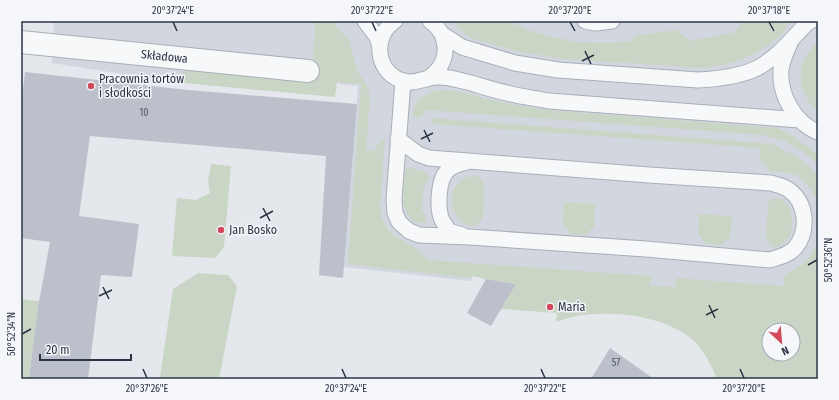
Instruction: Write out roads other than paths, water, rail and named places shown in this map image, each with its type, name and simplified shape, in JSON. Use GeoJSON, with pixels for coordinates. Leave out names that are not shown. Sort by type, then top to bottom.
{"type":"FeatureCollection","features":[{"type":"Feature","properties":{"kind":"street","name":"Składowa"},"geometry":{"type":"LineString","coordinates":[[21,42],[308,71]]}},
{"type":"Feature","properties":{"kind":"lane"},"geometry":{"type":"LineString","coordinates":[[365,21],[374,33],[380,46]]}},
{"type":"Feature","properties":{"kind":"lane"},"geometry":{"type":"LineString","coordinates":[[395,21],[385,30],[381,39],[381,59],[385,68],[392,75],[403,81],[419,82],[437,76],[449,77],[507,94],[549,101],[800,120]]}},
{"type":"Feature","properties":{"kind":"lane"},"geometry":{"type":"LineString","coordinates":[[427,79],[438,71],[444,59],[446,50],[442,34],[430,21]]}},
{"type":"Feature","properties":{"kind":"lane"},"geometry":{"type":"LineString","coordinates":[[585,21],[612,21]]}},
{"type":"Feature","properties":{"kind":"lane"},"geometry":{"type":"LineString","coordinates":[[442,34],[462,47],[515,63],[558,70],[698,80],[718,79],[753,70],[770,59],[811,21]]}},
{"type":"Feature","properties":{"kind":"lane"},"geometry":{"type":"LineString","coordinates":[[794,37],[785,53],[781,71],[783,89],[789,106],[800,120],[818,132]]}},
{"type":"Feature","properties":{"kind":"lane"},"geometry":{"type":"LineString","coordinates":[[398,139],[418,154],[429,158],[771,183],[789,190],[799,201],[803,211],[803,235],[795,248],[784,256],[770,260],[646,249],[419,235],[409,231],[399,222],[395,213],[394,200],[398,139],[403,81]]}},
{"type":"Feature","properties":{"kind":"lane"},"geometry":{"type":"LineString","coordinates":[[469,237],[449,231],[442,220],[439,206],[441,185],[446,172],[456,164],[472,161]]}},
{"type":"Feature","properties":{"kind":"place","name":"Pracownia tortów i słodkości"},"geometry":{"type":"Point","coordinates":[91,86]}},
{"type":"Feature","properties":{"kind":"place","name":"Jan Bosko"},"geometry":{"type":"Point","coordinates":[221,230]}},
{"type":"Feature","properties":{"kind":"place","name":"Maria"},"geometry":{"type":"Point","coordinates":[550,307]}}]}
